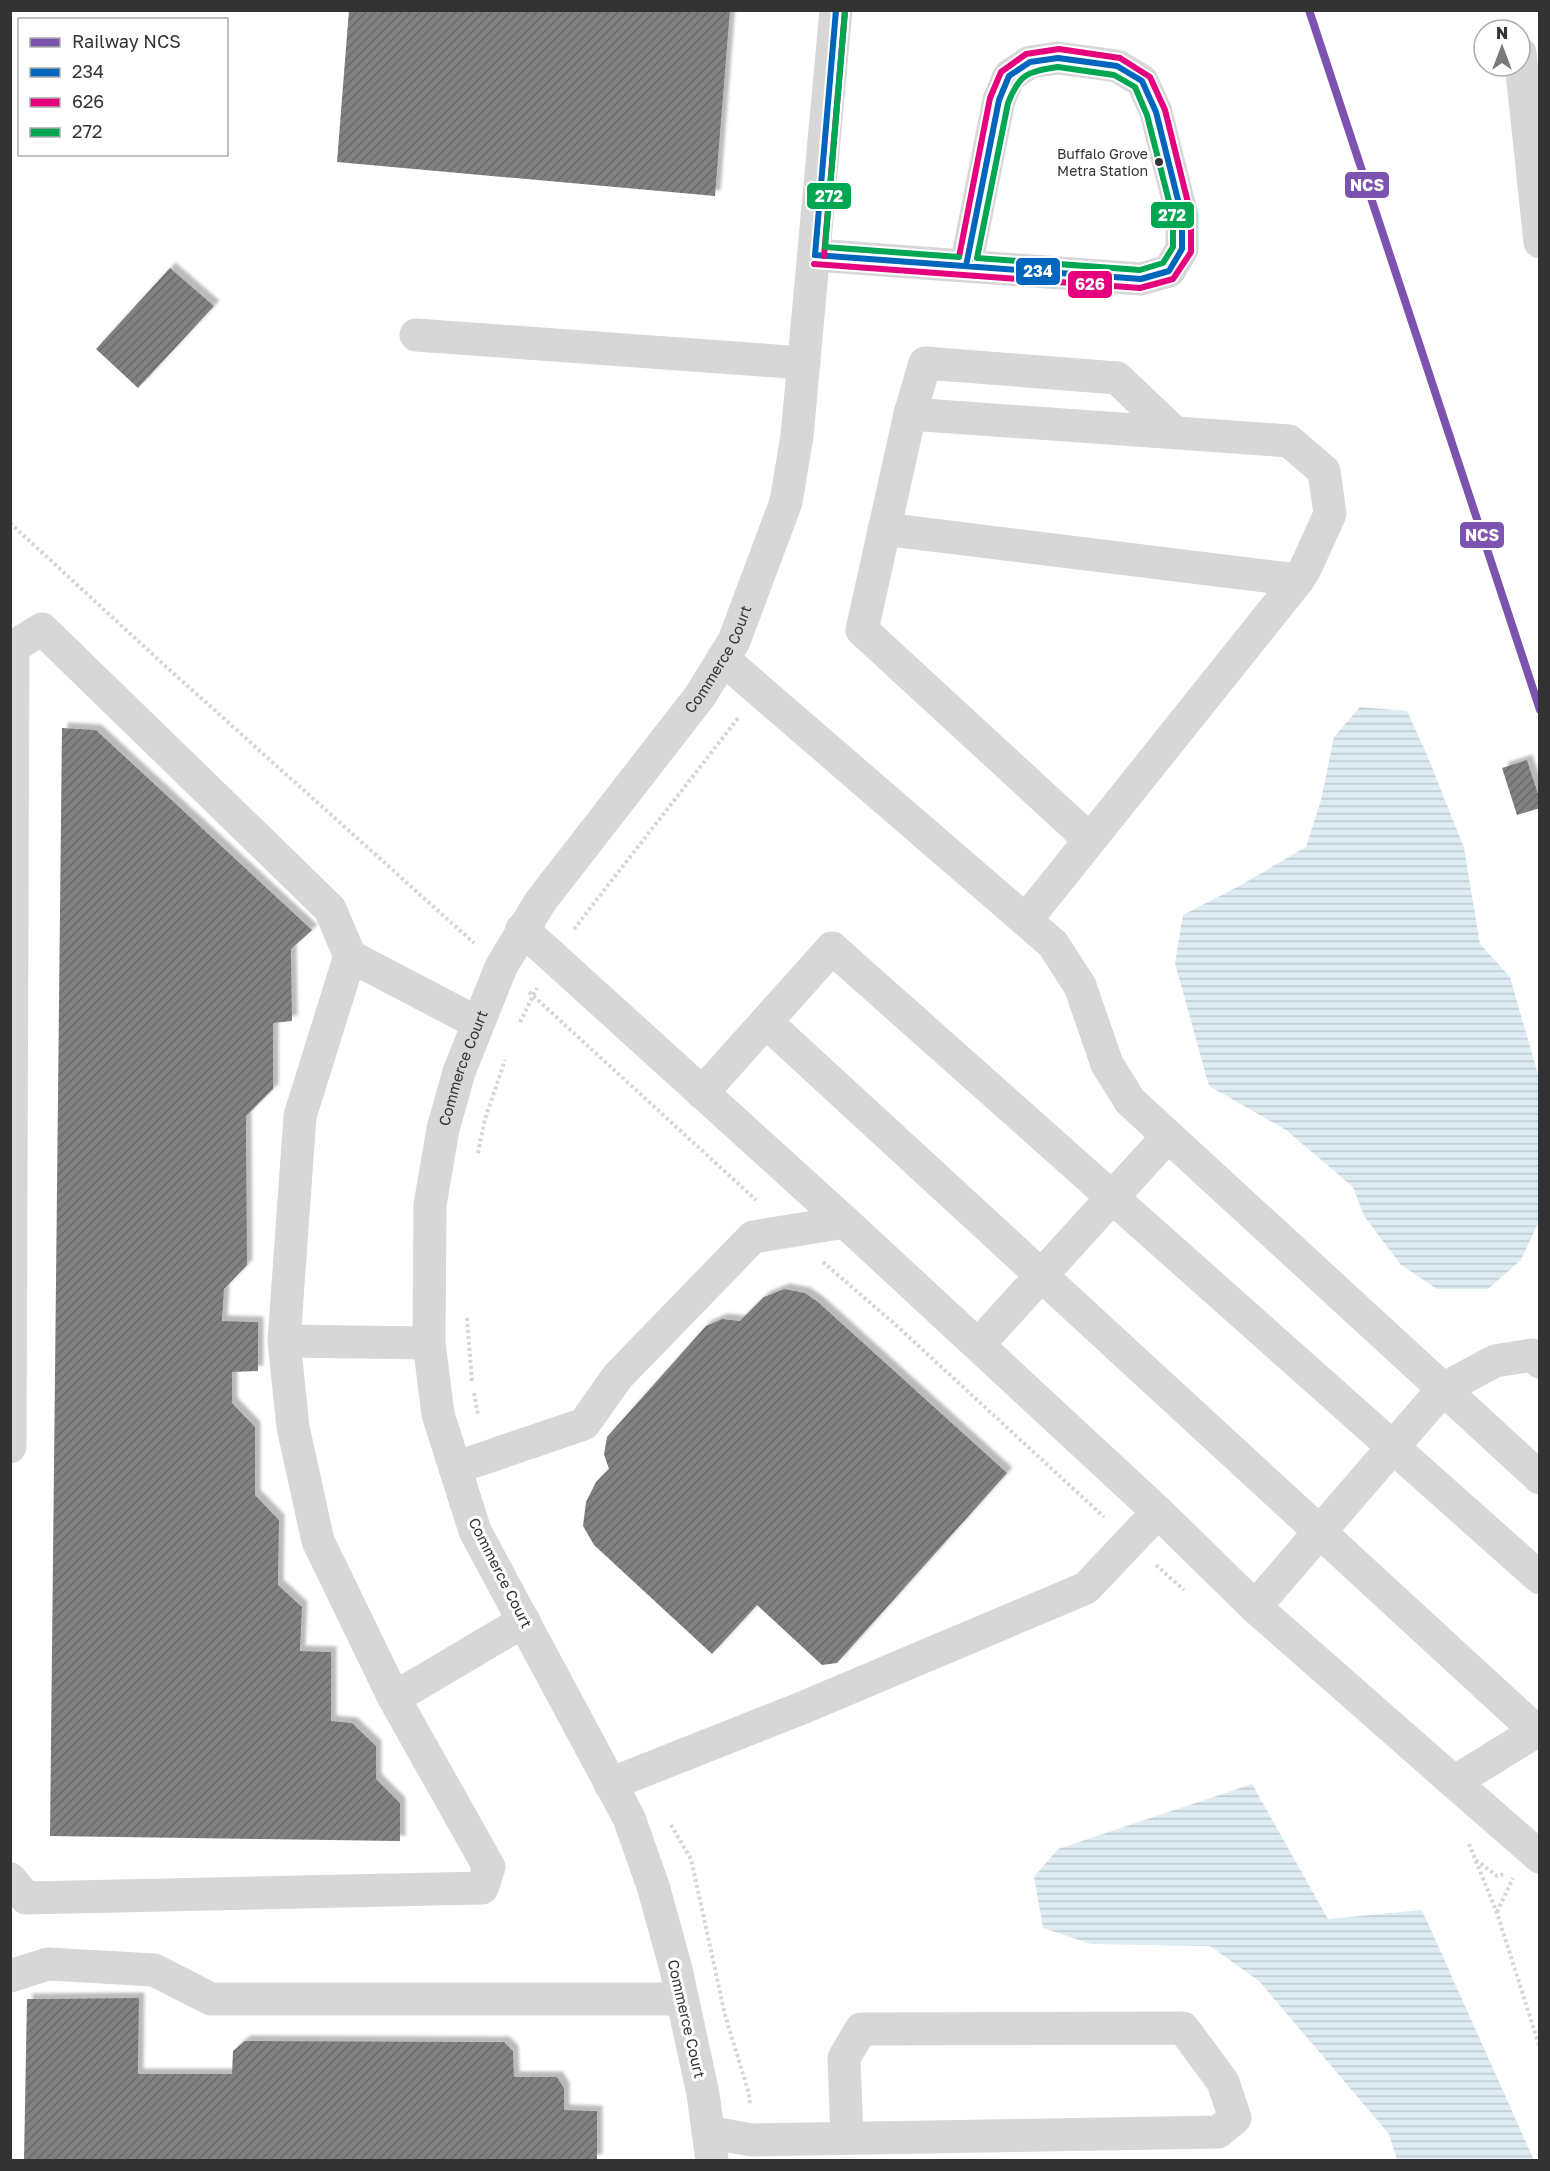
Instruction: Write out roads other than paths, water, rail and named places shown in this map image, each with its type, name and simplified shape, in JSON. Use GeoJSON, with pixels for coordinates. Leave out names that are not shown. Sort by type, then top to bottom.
{"type":"FeatureCollection","features":[{"type":"Feature","properties":{"kind":"lane","name":"Commerce Court"},"geometry":{"type":"LineString","coordinates":[[710,2146],[703,2094],[682,1999],[653,1886],[629,1818],[475,1531],[438,1414],[429,1343],[430,1205],[443,1129],[459,1072],[501,967],[522,929],[540,903],[700,696],[723,659],[734,641],[786,502],[797,436],[836,10]]}},
{"type":"Feature","properties":{"kind":"lane"},"geometry":{"type":"LineString","coordinates":[[815,255],[1141,279],[1169,271],[1182,249],[1182,216],[1156,112],[1142,81],[1117,66],[1058,58],[1030,62],[1009,76],[999,100],[966,266]]}},
{"type":"Feature","properties":{"kind":"lane"},"geometry":{"type":"LineString","coordinates":[[1523,78],[1539,242]]}},
{"type":"Feature","properties":{"kind":"lane"},"geometry":{"type":"LineString","coordinates":[[416,335],[804,363]]}},
{"type":"Feature","properties":{"kind":"lane"},"geometry":{"type":"LineString","coordinates":[[1090,840],[862,630],[910,414],[925,363],[1117,378],[1175,433]]}},
{"type":"Feature","properties":{"kind":"lane"},"geometry":{"type":"LineString","coordinates":[[910,414],[1289,441],[1324,471],[1330,514],[1298,580],[1026,920]]}},
{"type":"Feature","properties":{"kind":"lane"},"geometry":{"type":"LineString","coordinates":[[884,529],[1298,580]]}},
{"type":"Feature","properties":{"kind":"lane"},"geometry":{"type":"LineString","coordinates":[[10,1447],[14,647],[42,629],[330,909],[350,956],[478,1023]]}},
{"type":"Feature","properties":{"kind":"lane"},"geometry":{"type":"LineString","coordinates":[[723,659],[1053,944],[1080,986],[1107,1064],[1130,1101],[1539,1478]]}},
{"type":"Feature","properties":{"kind":"lane"},"geometry":{"type":"LineString","coordinates":[[522,929],[845,1222],[1158,1512],[1256,1607],[1454,1782],[1529,1864]]}},
{"type":"Feature","properties":{"kind":"lane"},"geometry":{"type":"LineString","coordinates":[[702,1093],[832,948],[1539,1578]]}},
{"type":"Feature","properties":{"kind":"lane"},"geometry":{"type":"LineString","coordinates":[[10,1879],[26,1898],[482,1888],[489,1867],[394,1698],[318,1541],[293,1427],[284,1341],[300,1116],[350,956]]}},
{"type":"Feature","properties":{"kind":"lane"},"geometry":{"type":"LineString","coordinates":[[766,1022],[1538,1730],[1454,1782]]}},
{"type":"Feature","properties":{"kind":"lane"},"geometry":{"type":"LineString","coordinates":[[978,1345],[1168,1136]]}},
{"type":"Feature","properties":{"kind":"lane"},"geometry":{"type":"LineString","coordinates":[[455,1468],[584,1424],[618,1376],[753,1237],[845,1222]]}},
{"type":"Feature","properties":{"kind":"lane"},"geometry":{"type":"LineString","coordinates":[[284,1341],[429,1343]]}},
{"type":"Feature","properties":{"kind":"lane"},"geometry":{"type":"LineString","coordinates":[[1256,1607],[1443,1389],[1495,1361],[1532,1355],[1539,1362]]}},
{"type":"Feature","properties":{"kind":"lane"},"geometry":{"type":"LineString","coordinates":[[610,1784],[802,1708],[1086,1588],[1158,1512]]}},
{"type":"Feature","properties":{"kind":"lane"},"geometry":{"type":"LineString","coordinates":[[394,1698],[524,1621]]}},
{"type":"Feature","properties":{"kind":"lane"},"geometry":{"type":"LineString","coordinates":[[10,1976],[48,1964],[154,1970],[211,1999],[682,1999]]}},
{"type":"Feature","properties":{"kind":"lane"},"geometry":{"type":"LineString","coordinates":[[710,2146],[751,2140],[1218,2132],[1235,2118],[1223,2082],[1183,2028],[861,2029],[844,2058],[847,2138]]}},
{"type":"Feature","properties":{"kind":"rail line","name":"NCS"},"geometry":{"type":"LineString","coordinates":[[1309,10],[1540,710]]}},
{"type":"Feature","properties":{"kind":"place","name":"Buffalo Grove Metra Station"},"geometry":{"type":"Point","coordinates":[1159,162]}}]}
